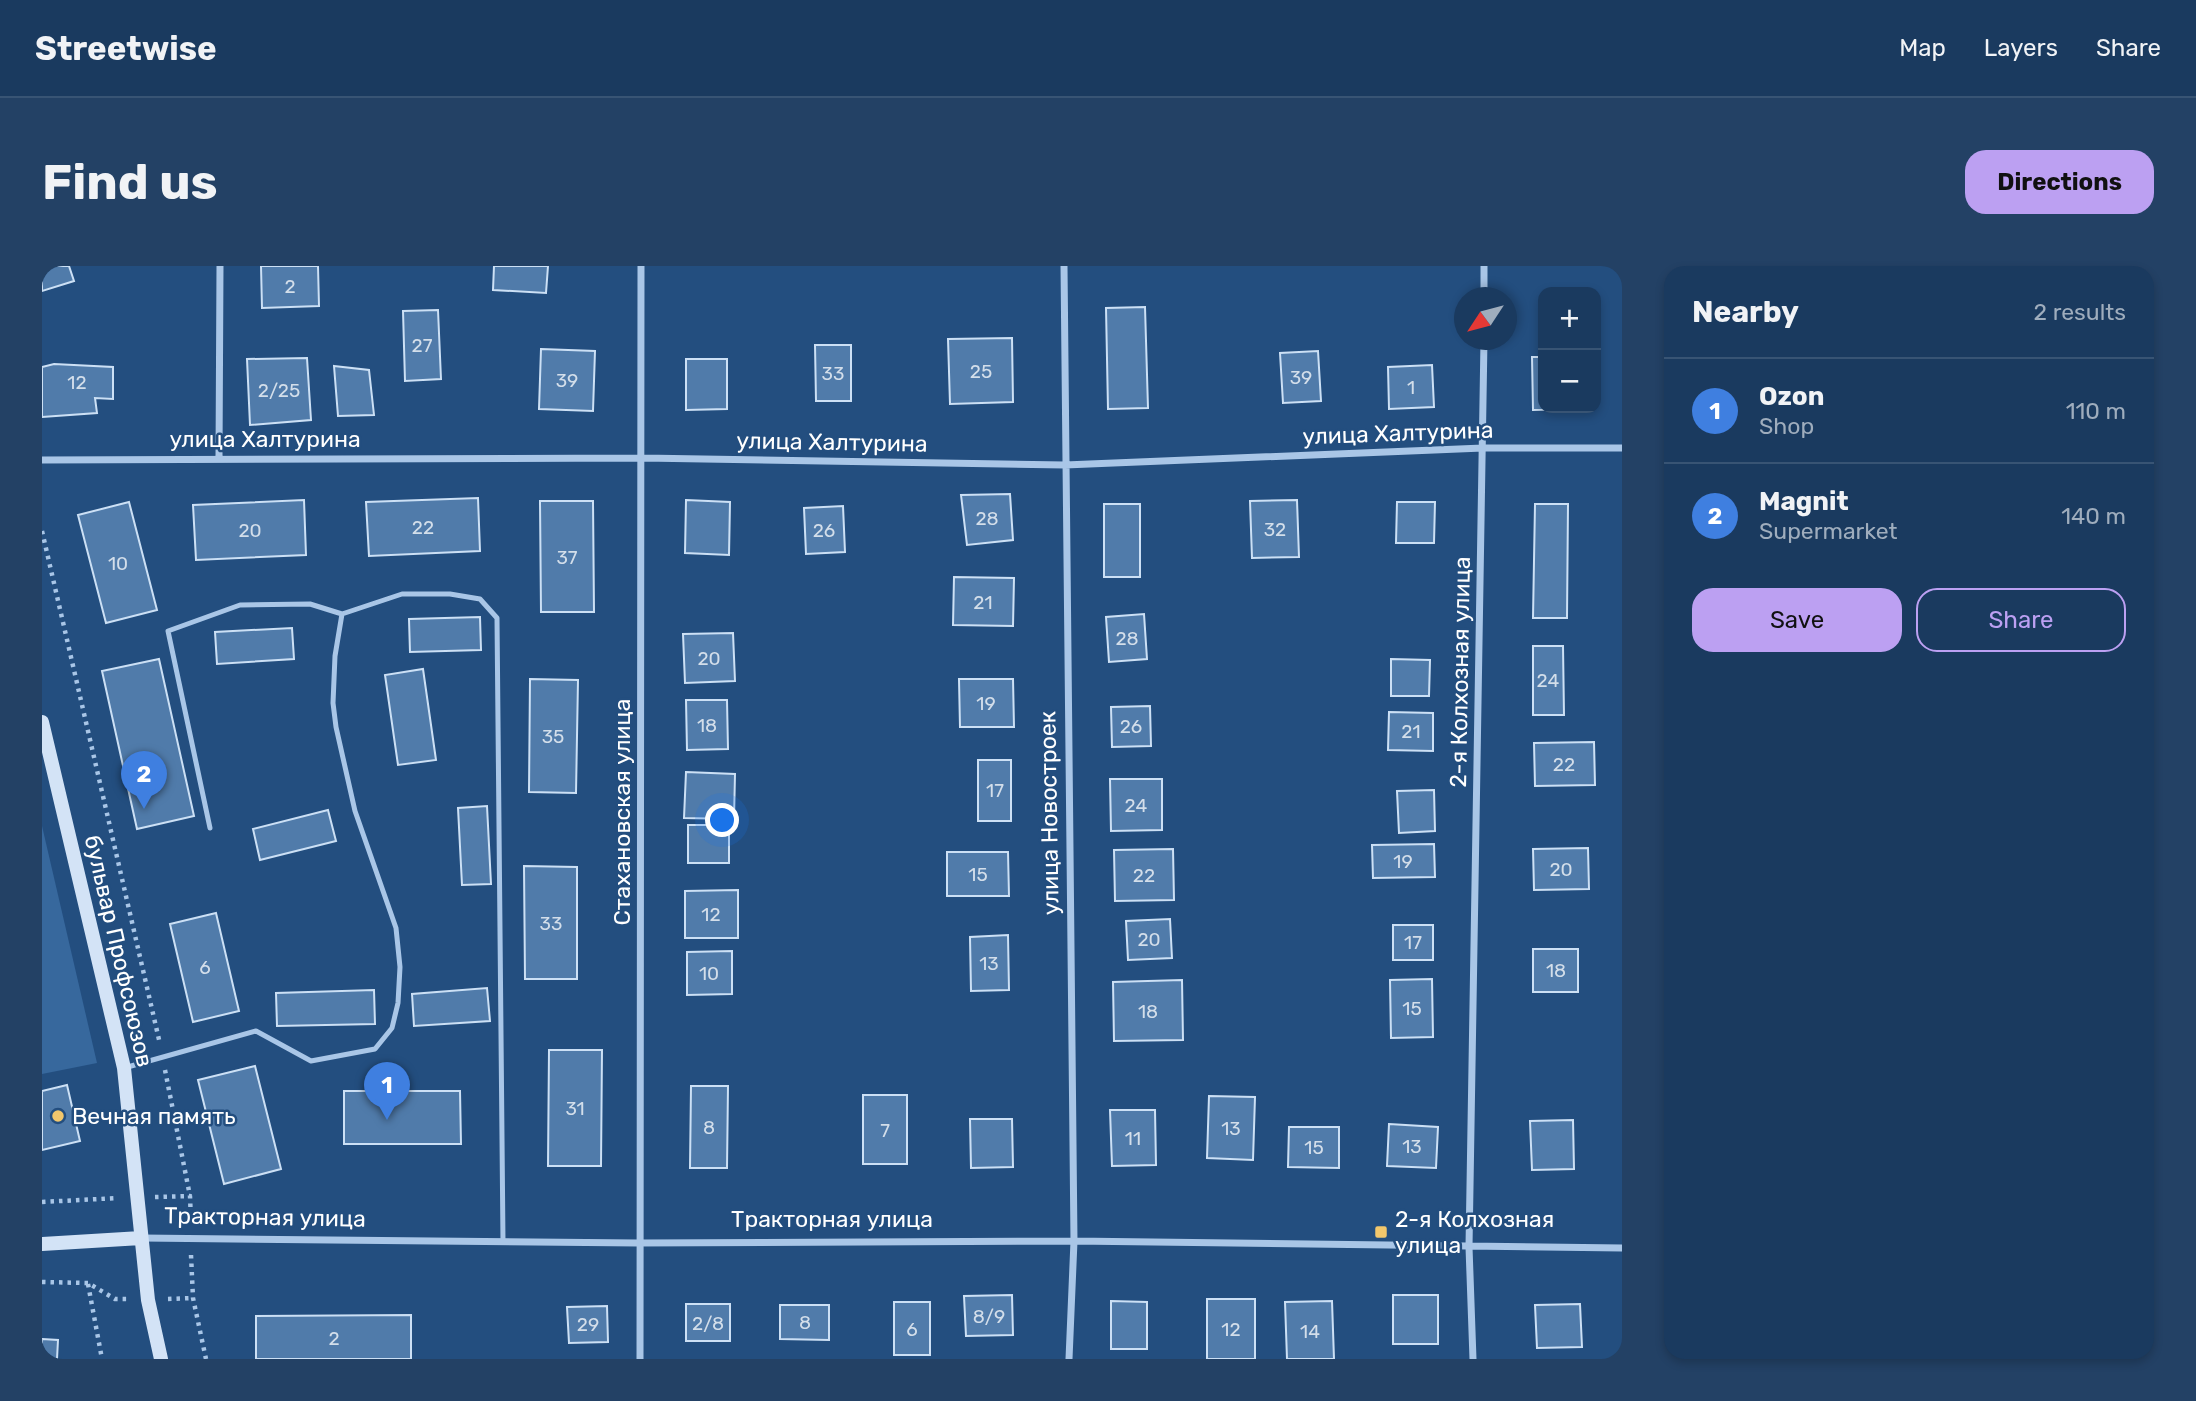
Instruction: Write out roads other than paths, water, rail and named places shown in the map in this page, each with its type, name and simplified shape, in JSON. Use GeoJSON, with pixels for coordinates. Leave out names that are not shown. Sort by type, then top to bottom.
{"type":"FeatureCollection","features":[{"type":"Feature","properties":{"kind":"main road","name":"бульвар Профсоюзов"},"geometry":{"type":"LineString","coordinates":[[42,722],[124,1068],[148,1300],[161,1359]]}},
{"type":"Feature","properties":{"kind":"main road","name":"Тракторная улица"},"geometry":{"type":"LineString","coordinates":[[42,1244],[141,1238]]}},
{"type":"Feature","properties":{"kind":"street"},"geometry":{"type":"LineString","coordinates":[[219,266],[219,457]]}},
{"type":"Feature","properties":{"kind":"street","name":"Стахановская улица"},"geometry":{"type":"LineString","coordinates":[[640,1359],[638,1242],[643,458],[641,266]]}},
{"type":"Feature","properties":{"kind":"street","name":"улица Новостроек"},"geometry":{"type":"LineString","coordinates":[[1064,266],[1073,1241],[1069,1359]]}},
{"type":"Feature","properties":{"kind":"street"},"geometry":{"type":"LineString","coordinates":[[1484,266],[1484,287]]}},
{"type":"Feature","properties":{"kind":"street","name":"2-я Колхозная улица"},"geometry":{"type":"LineString","coordinates":[[1473,1359],[1469,1247],[1484,350]]}},
{"type":"Feature","properties":{"kind":"street","name":"улица Халтурина"},"geometry":{"type":"LineString","coordinates":[[42,460],[219,457],[643,458],[1065,465],[1483,448],[1622,448]]}},
{"type":"Feature","properties":{"kind":"street","name":"Тракторная улица"},"geometry":{"type":"LineString","coordinates":[[141,1238],[503,1242],[1073,1241],[1622,1248]]}},
{"type":"Feature","properties":{"kind":"lane"},"geometry":{"type":"LineString","coordinates":[[210,828],[168,631],[240,606],[310,604],[342,614],[402,594],[450,594],[480,598],[497,618],[503,1242]]}},
{"type":"Feature","properties":{"kind":"lane"},"geometry":{"type":"LineString","coordinates":[[124,1068],[256,1031],[311,1061],[375,1049],[392,1028],[398,1003],[400,967],[396,929],[355,811],[333,702],[335,656],[342,614]]}},
{"type":"Feature","properties":{"kind":"place","name":"Magnit"},"geometry":{"type":"Point","coordinates":[144,809]}},
{"type":"Feature","properties":{"kind":"place","name":"Вечная память"},"geometry":{"type":"Point","coordinates":[58,1116]}},
{"type":"Feature","properties":{"kind":"place","name":"Ozon"},"geometry":{"type":"Point","coordinates":[387,1120]}},
{"type":"Feature","properties":{"kind":"place","name":"2-я Колхозная улица"},"geometry":{"type":"Point","coordinates":[1381,1232]}}]}
